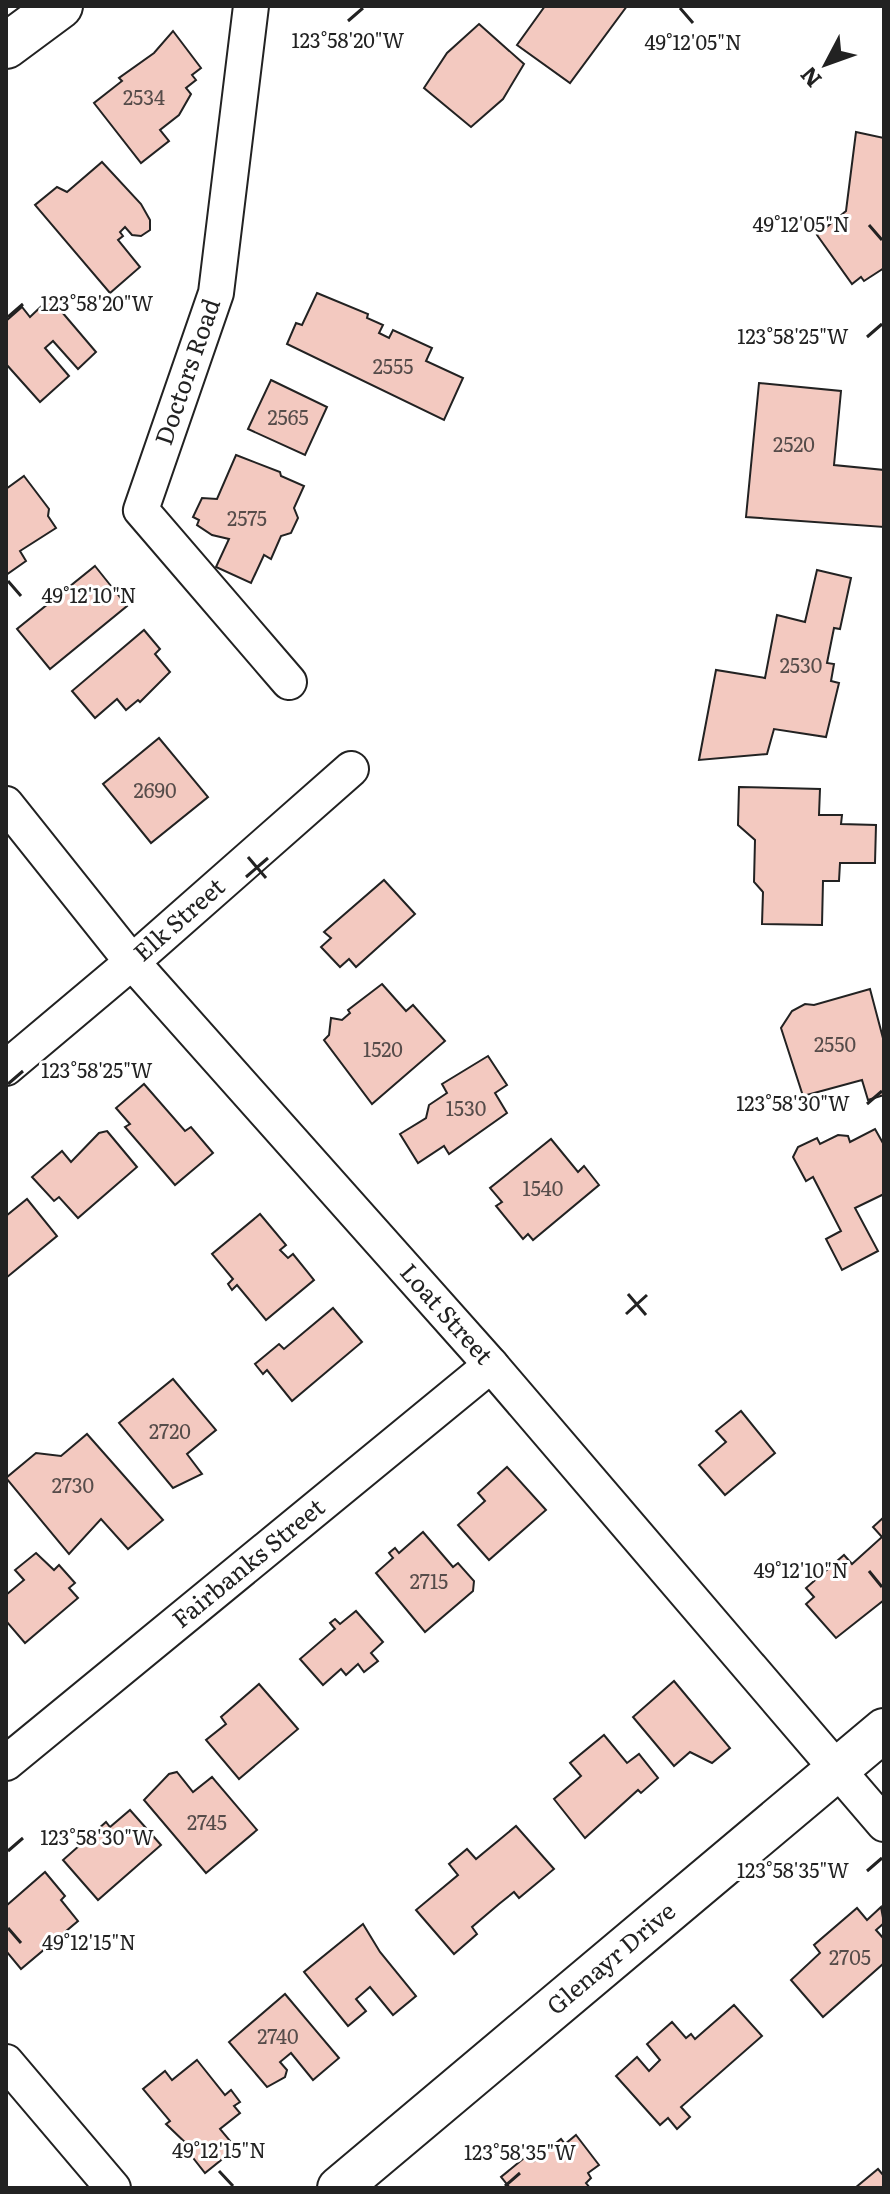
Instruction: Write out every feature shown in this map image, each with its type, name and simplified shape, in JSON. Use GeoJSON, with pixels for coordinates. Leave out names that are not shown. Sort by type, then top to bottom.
{"type":"FeatureCollection","features":[{"type":"Feature","properties":{"kind":"main road"},"geometry":{"type":"LineString","coordinates":[[6,46],[60,6]]}},
{"type":"Feature","properties":{"kind":"street","name":"Doctors Road"},"geometry":{"type":"LineString","coordinates":[[251,6],[216,293],[141,510],[289,682]]}},
{"type":"Feature","properties":{"kind":"street","name":"Elk Street"},"geometry":{"type":"LineString","coordinates":[[6,1068],[132,962],[351,769]]}},
{"type":"Feature","properties":{"kind":"street","name":"Loat Street"},"geometry":{"type":"LineString","coordinates":[[6,804],[132,962],[491,1365],[884,1824]]}},
{"type":"Feature","properties":{"kind":"street","name":"Fairbanks Street"},"geometry":{"type":"LineString","coordinates":[[6,1763],[491,1365]]}},
{"type":"Feature","properties":{"kind":"street","name":"Glenayr Drive"},"geometry":{"type":"LineString","coordinates":[[339,2188],[884,1730]]}},
{"type":"Feature","properties":{"kind":"street"},"geometry":{"type":"LineString","coordinates":[[6,2062],[113,2188]]}},
{"type":"Feature","properties":{"kind":"building"},"geometry":{"type":"Polygon","coordinates":[[[545,6],[627,6],[570,83],[517,45],[545,6]]]}},
{"type":"Feature","properties":{"kind":"building"},"geometry":{"type":"Polygon","coordinates":[[[479,24],[524,64],[503,99],[471,127],[424,88],[447,53],[479,24]]]}},
{"type":"Feature","properties":{"kind":"building"},"geometry":{"type":"Polygon","coordinates":[[[173,31],[201,68],[192,75],[196,80],[186,88],[191,94],[179,115],[160,130],[169,141],[141,163],[94,103],[122,81],[119,78],[154,53],[173,31]]]}},
{"type":"Feature","properties":{"kind":"building"},"geometry":{"type":"Polygon","coordinates":[[[856,132],[884,138],[884,268],[864,281],[861,277],[852,284],[817,235],[846,211],[856,132]]]}},
{"type":"Feature","properties":{"kind":"building"},"geometry":{"type":"Polygon","coordinates":[[[102,162],[141,204],[150,220],[150,230],[141,236],[132,235],[125,227],[120,232],[123,236],[118,240],[140,267],[110,293],[35,205],[57,187],[67,192],[102,162]]]}},
{"type":"Feature","properties":{"kind":"building"},"geometry":{"type":"Polygon","coordinates":[[[317,293],[368,314],[367,318],[383,325],[379,333],[389,338],[393,330],[432,348],[426,361],[463,378],[444,420],[287,344],[296,323],[302,325],[317,293]]]}},
{"type":"Feature","properties":{"kind":"building"},"geometry":{"type":"Polygon","coordinates":[[[50,298],[96,352],[78,369],[53,341],[45,348],[69,376],[40,402],[6,364],[6,321],[22,307],[30,317],[50,298]]]}},
{"type":"Feature","properties":{"kind":"building"},"geometry":{"type":"Polygon","coordinates":[[[271,380],[327,407],[305,455],[248,429],[271,380]]]}},
{"type":"Feature","properties":{"kind":"building"},"geometry":{"type":"Polygon","coordinates":[[[759,383],[841,391],[834,465],[884,470],[884,527],[746,517],[759,383]]]}},
{"type":"Feature","properties":{"kind":"building"},"geometry":{"type":"Polygon","coordinates":[[[236,455],[280,472],[281,476],[304,486],[294,508],[298,518],[291,533],[281,536],[271,559],[264,555],[251,583],[216,567],[229,539],[212,535],[197,525],[199,520],[193,517],[202,498],[217,499],[236,455]]]}},
{"type":"Feature","properties":{"kind":"building"},"geometry":{"type":"Polygon","coordinates":[[[24,476],[49,509],[48,516],[56,528],[20,551],[26,561],[6,575],[6,489],[24,476]]]}},
{"type":"Feature","properties":{"kind":"building"},"geometry":{"type":"Polygon","coordinates":[[[95,566],[127,606],[50,669],[17,629],[95,566]]]}},
{"type":"Feature","properties":{"kind":"building"},"geometry":{"type":"Polygon","coordinates":[[[817,570],[851,578],[840,629],[834,628],[827,663],[834,664],[831,681],[839,683],[826,737],[774,729],[767,754],[699,760],[716,670],[765,678],[777,615],[805,622],[817,570]]]}},
{"type":"Feature","properties":{"kind":"building"},"geometry":{"type":"Polygon","coordinates":[[[144,630],[160,649],[155,654],[170,672],[140,702],[138,700],[126,710],[117,699],[95,718],[72,691],[144,630]]]}},
{"type":"Feature","properties":{"kind":"building"},"geometry":{"type":"Polygon","coordinates":[[[159,738],[208,797],[151,843],[103,784],[159,738]]]}},
{"type":"Feature","properties":{"kind":"building"},"geometry":{"type":"Polygon","coordinates":[[[739,787],[820,789],[819,815],[842,815],[841,824],[876,825],[875,863],[840,863],[839,881],[823,881],[822,925],[762,924],[763,892],[754,882],[755,840],[738,825],[739,787]]]}},
{"type":"Feature","properties":{"kind":"building"},"geometry":{"type":"Polygon","coordinates":[[[384,880],[415,914],[356,967],[349,959],[340,967],[321,947],[331,938],[324,932],[384,880]]]}},
{"type":"Feature","properties":{"kind":"building"},"geometry":{"type":"Polygon","coordinates":[[[382,984],[406,1011],[413,1005],[445,1041],[372,1104],[324,1040],[329,1035],[331,1018],[342,1020],[350,1013],[348,1010],[382,984]]]}},
{"type":"Feature","properties":{"kind":"building"},"geometry":{"type":"Polygon","coordinates":[[[870,989],[884,1042],[884,1095],[868,1100],[862,1080],[803,1096],[781,1028],[792,1011],[805,1004],[814,1005],[870,989]]]}},
{"type":"Feature","properties":{"kind":"building"},"geometry":{"type":"Polygon","coordinates":[[[488,1056],[507,1085],[495,1093],[507,1113],[449,1154],[444,1146],[418,1163],[400,1134],[426,1118],[429,1105],[447,1093],[442,1084],[488,1056]]]}},
{"type":"Feature","properties":{"kind":"building"},"geometry":{"type":"Polygon","coordinates":[[[144,1084],[185,1131],[191,1127],[213,1153],[175,1185],[125,1127],[130,1124],[116,1108],[144,1084]]]}},
{"type":"Feature","properties":{"kind":"building"},"geometry":{"type":"Polygon","coordinates":[[[875,1129],[884,1145],[884,1194],[855,1208],[878,1251],[842,1270],[826,1239],[841,1231],[813,1177],[806,1181],[793,1157],[798,1147],[817,1138],[820,1144],[838,1135],[848,1136],[850,1142],[875,1129]]]}},
{"type":"Feature","properties":{"kind":"building"},"geometry":{"type":"Polygon","coordinates":[[[107,1131],[137,1167],[78,1218],[59,1197],[54,1201],[32,1177],[62,1151],[71,1162],[99,1133],[107,1131]]]}},
{"type":"Feature","properties":{"kind":"building"},"geometry":{"type":"Polygon","coordinates":[[[551,1139],[578,1172],[584,1166],[599,1185],[533,1240],[528,1234],[523,1239],[496,1206],[502,1202],[490,1188],[551,1139]]]}},
{"type":"Feature","properties":{"kind":"building"},"geometry":{"type":"Polygon","coordinates":[[[27,1199],[57,1236],[6,1278],[6,1216],[27,1199]]]}},
{"type":"Feature","properties":{"kind":"building"},"geometry":{"type":"Polygon","coordinates":[[[260,1214],[286,1245],[280,1250],[288,1258],[293,1254],[314,1280],[266,1320],[237,1285],[232,1290],[228,1284],[233,1279],[212,1254],[260,1214]]]}},
{"type":"Feature","properties":{"kind":"building"},"geometry":{"type":"Polygon","coordinates":[[[333,1308],[362,1342],[292,1401],[267,1370],[263,1374],[255,1364],[279,1344],[284,1349],[333,1308]]]}},
{"type":"Feature","properties":{"kind":"building"},"geometry":{"type":"Polygon","coordinates":[[[173,1379],[216,1430],[187,1454],[202,1474],[173,1488],[119,1423],[173,1379]]]}},
{"type":"Feature","properties":{"kind":"building"},"geometry":{"type":"Polygon","coordinates":[[[741,1411],[775,1453],[725,1495],[699,1465],[726,1442],[716,1431],[741,1411]]]}},
{"type":"Feature","properties":{"kind":"building"},"geometry":{"type":"Polygon","coordinates":[[[87,1434],[163,1520],[128,1549],[101,1519],[69,1554],[6,1478],[36,1453],[61,1456],[87,1434]]]}},
{"type":"Feature","properties":{"kind":"building"},"geometry":{"type":"Polygon","coordinates":[[[507,1467],[546,1510],[489,1560],[458,1525],[485,1501],[478,1493],[507,1467]]]}},
{"type":"Feature","properties":{"kind":"building"},"geometry":{"type":"Polygon","coordinates":[[[884,1517],[884,1600],[836,1638],[806,1604],[814,1597],[806,1588],[844,1555],[852,1564],[882,1537],[873,1527],[884,1517]]]}},
{"type":"Feature","properties":{"kind":"building"},"geometry":{"type":"Polygon","coordinates":[[[423,1532],[453,1567],[458,1563],[474,1581],[473,1591],[425,1632],[376,1573],[393,1558],[389,1553],[395,1548],[399,1553],[423,1532]]]}},
{"type":"Feature","properties":{"kind":"building"},"geometry":{"type":"Polygon","coordinates":[[[36,1553],[54,1570],[59,1565],[75,1583],[69,1588],[78,1598],[25,1643],[6,1621],[6,1595],[24,1580],[15,1570],[36,1553]]]}},
{"type":"Feature","properties":{"kind":"building"},"geometry":{"type":"Polygon","coordinates":[[[356,1611],[383,1642],[371,1653],[378,1661],[364,1672],[358,1664],[346,1675],[341,1669],[323,1685],[300,1659],[335,1629],[330,1623],[335,1619],[340,1624],[356,1611]]]}},
{"type":"Feature","properties":{"kind":"building"},"geometry":{"type":"Polygon","coordinates":[[[674,1681],[730,1748],[712,1763],[690,1752],[674,1766],[633,1717],[674,1681]]]}},
{"type":"Feature","properties":{"kind":"building"},"geometry":{"type":"Polygon","coordinates":[[[259,1684],[298,1729],[239,1779],[206,1740],[226,1724],[221,1717],[259,1684]]]}},
{"type":"Feature","properties":{"kind":"building"},"geometry":{"type":"Polygon","coordinates":[[[604,1735],[627,1763],[639,1754],[658,1778],[641,1793],[638,1790],[585,1838],[554,1799],[581,1776],[570,1763],[604,1735]]]}},
{"type":"Feature","properties":{"kind":"building"},"geometry":{"type":"Polygon","coordinates":[[[177,1772],[193,1792],[212,1777],[257,1830],[206,1873],[144,1800],[169,1774],[177,1772]]]}},
{"type":"Feature","properties":{"kind":"building"},"geometry":{"type":"Polygon","coordinates":[[[130,1810],[161,1845],[98,1900],[63,1860],[106,1822],[110,1827],[130,1810]]]}},
{"type":"Feature","properties":{"kind":"building"},"geometry":{"type":"Polygon","coordinates":[[[516,1826],[554,1869],[519,1898],[514,1892],[499,1904],[472,1927],[477,1934],[454,1954],[416,1910],[458,1875],[449,1864],[467,1849],[476,1859],[516,1826]]]}},
{"type":"Feature","properties":{"kind":"building"},"geometry":{"type":"Polygon","coordinates":[[[45,1872],[65,1896],[61,1900],[78,1921],[21,1969],[6,1951],[6,1906],[45,1872]]]}},
{"type":"Feature","properties":{"kind":"building"},"geometry":{"type":"Polygon","coordinates":[[[881,1907],[884,1923],[876,1930],[884,1939],[884,1963],[823,2017],[791,1980],[820,1953],[814,1945],[857,1908],[867,1920],[881,1907]]]}},
{"type":"Feature","properties":{"kind":"building"},"geometry":{"type":"Polygon","coordinates":[[[363,1924],[380,1952],[416,1996],[393,2015],[370,1987],[356,1999],[366,2011],[348,2026],[304,1972],[363,1924]]]}},
{"type":"Feature","properties":{"kind":"building"},"geometry":{"type":"Polygon","coordinates":[[[285,1994],[339,2058],[313,2080],[291,2053],[280,2062],[287,2070],[285,2077],[267,2087],[229,2042],[285,1994]]]}},
{"type":"Feature","properties":{"kind":"building"},"geometry":{"type":"Polygon","coordinates":[[[734,2005],[762,2036],[681,2107],[690,2117],[677,2129],[668,2118],[660,2125],[616,2076],[637,2057],[649,2071],[660,2060],[647,2044],[672,2022],[686,2038],[691,2034],[695,2039],[734,2005]]]}},
{"type":"Feature","properties":{"kind":"building"},"geometry":{"type":"Polygon","coordinates":[[[197,2060],[225,2095],[231,2090],[240,2102],[234,2106],[240,2113],[220,2129],[236,2148],[205,2173],[190,2154],[194,2151],[166,2124],[170,2121],[143,2089],[165,2071],[172,2080],[197,2060]]]}},
{"type":"Feature","properties":{"kind":"building"},"geometry":{"type":"Polygon","coordinates":[[[576,2135],[599,2165],[588,2173],[591,2178],[586,2183],[590,2188],[510,2188],[501,2177],[529,2154],[534,2161],[561,2139],[565,2144],[576,2135]]]}},
{"type":"Feature","properties":{"kind":"building"},"geometry":{"type":"Polygon","coordinates":[[[878,2169],[884,2176],[884,2188],[855,2188],[878,2169]]]}}]}
